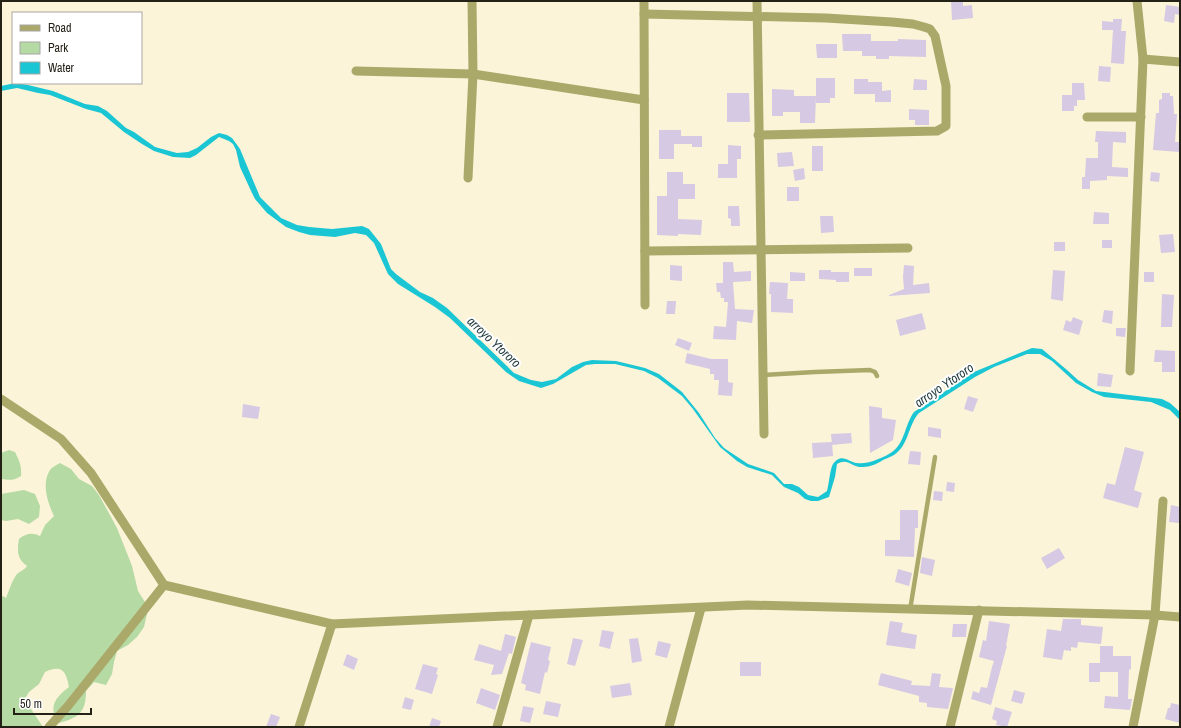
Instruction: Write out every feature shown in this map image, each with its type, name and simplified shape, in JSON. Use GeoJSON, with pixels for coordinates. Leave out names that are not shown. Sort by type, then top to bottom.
{"type":"FeatureCollection","features":[{"type":"Feature","properties":{"kind":"street"},"geometry":{"type":"LineString","coordinates":[[468,178],[473,74],[472,1]]}},
{"type":"Feature","properties":{"kind":"street"},"geometry":{"type":"LineString","coordinates":[[644,1],[645,305]]}},
{"type":"Feature","properties":{"kind":"street"},"geometry":{"type":"LineString","coordinates":[[756,1],[764,434]]}},
{"type":"Feature","properties":{"kind":"street"},"geometry":{"type":"LineString","coordinates":[[1130,372],[1144,59],[1137,1]]}},
{"type":"Feature","properties":{"kind":"street"},"geometry":{"type":"LineString","coordinates":[[644,14],[757,18],[826,18],[914,24],[930,29],[935,36],[946,86],[946,126],[937,131],[758,135]]}},
{"type":"Feature","properties":{"kind":"street"},"geometry":{"type":"LineString","coordinates":[[1144,59],[1180,62]]}},
{"type":"Feature","properties":{"kind":"street"},"geometry":{"type":"LineString","coordinates":[[356,71],[473,74],[644,100]]}},
{"type":"Feature","properties":{"kind":"street"},"geometry":{"type":"LineString","coordinates":[[1087,117],[1141,117]]}},
{"type":"Feature","properties":{"kind":"street"},"geometry":{"type":"LineString","coordinates":[[645,251],[908,248]]}},
{"type":"Feature","properties":{"kind":"street"},"geometry":{"type":"LineString","coordinates":[[1,399],[60,439],[91,473],[164,585],[332,624],[748,605],[910,610],[979,610],[1180,617]]}},
{"type":"Feature","properties":{"kind":"street"},"geometry":{"type":"LineString","coordinates":[[1133,727],[1155,615],[1163,501]]}},
{"type":"Feature","properties":{"kind":"street"},"geometry":{"type":"LineString","coordinates":[[50,727],[164,585]]}},
{"type":"Feature","properties":{"kind":"street"},"geometry":{"type":"LineString","coordinates":[[669,727],[701,608]]}},
{"type":"Feature","properties":{"kind":"street"},"geometry":{"type":"LineString","coordinates":[[950,727],[979,610]]}},
{"type":"Feature","properties":{"kind":"street"},"geometry":{"type":"LineString","coordinates":[[497,727],[528,615]]}},
{"type":"Feature","properties":{"kind":"street"},"geometry":{"type":"LineString","coordinates":[[300,727],[332,624]]}},
{"type":"Feature","properties":{"kind":"lane"},"geometry":{"type":"LineString","coordinates":[[763,375],[870,370],[875,372],[877,376]]}},
{"type":"Feature","properties":{"kind":"lane"},"geometry":{"type":"LineString","coordinates":[[910,610],[935,457]]}},
{"type":"Feature","properties":{"kind":"green space"},"geometry":{"type":"Polygon","coordinates":[[[9,450],[15,452],[18,458],[21,466],[21,476],[9,480],[1,479],[1,453],[9,450]]]}},
{"type":"Feature","properties":{"kind":"green space"},"geometry":{"type":"Polygon","coordinates":[[[60,463],[71,469],[79,479],[92,486],[99,495],[117,528],[132,566],[138,591],[145,602],[147,614],[144,627],[137,637],[128,645],[117,651],[112,674],[106,685],[94,682],[86,691],[85,704],[80,713],[72,719],[59,723],[55,717],[53,707],[60,695],[69,687],[65,673],[62,670],[56,669],[45,672],[39,684],[29,692],[26,697],[27,703],[43,727],[1,727],[1,595],[6,598],[16,575],[27,566],[21,561],[18,554],[19,539],[29,534],[40,536],[45,525],[54,516],[46,493],[46,481],[50,470],[60,463]]]}},
{"type":"Feature","properties":{"kind":"green space"},"geometry":{"type":"Polygon","coordinates":[[[24,490],[35,494],[40,506],[39,517],[29,524],[18,519],[6,521],[1,520],[1,494],[24,490]]]}},
{"type":"Feature","properties":{"kind":"water"},"geometry":{"type":"Polygon","coordinates":[[[12,84],[28,85],[53,91],[85,104],[98,106],[107,111],[126,128],[155,147],[177,153],[188,152],[197,148],[211,137],[219,133],[227,135],[232,138],[240,149],[260,197],[281,218],[297,225],[309,227],[332,229],[362,226],[369,229],[381,244],[391,269],[396,274],[420,292],[433,298],[447,308],[514,373],[531,380],[542,382],[556,379],[572,367],[592,360],[616,361],[645,368],[659,374],[682,392],[724,448],[748,464],[774,473],[784,484],[792,484],[799,487],[808,495],[818,497],[827,491],[832,466],[836,460],[842,458],[857,463],[866,463],[889,454],[900,444],[914,412],[974,372],[1032,348],[1042,349],[1078,380],[1096,391],[1162,399],[1170,403],[1180,412],[1180,420],[1170,410],[1151,402],[1104,397],[1092,392],[1076,383],[1052,361],[1040,354],[1027,354],[994,367],[975,377],[919,413],[915,418],[903,446],[893,456],[866,467],[859,467],[847,462],[837,464],[829,497],[818,501],[811,501],[784,487],[772,475],[747,467],[737,461],[720,447],[682,396],[658,378],[644,371],[615,364],[595,364],[586,365],[553,384],[541,388],[519,381],[506,372],[450,318],[398,284],[388,274],[374,243],[366,235],[355,233],[335,237],[310,235],[286,227],[267,213],[255,199],[240,167],[236,150],[233,144],[229,141],[219,137],[190,158],[173,157],[154,151],[142,144],[124,132],[101,113],[86,109],[50,95],[17,88],[1,91],[1,86],[12,84]]]}},
{"type":"Feature","properties":{"kind":"building"},"geometry":{"type":"Polygon","coordinates":[[[951,1],[963,1],[963,6],[972,5],[973,18],[952,20],[951,1]]]}},
{"type":"Feature","properties":{"kind":"building"},"geometry":{"type":"Polygon","coordinates":[[[1166,5],[1180,7],[1180,15],[1175,14],[1174,23],[1164,21],[1166,5]]]}},
{"type":"Feature","properties":{"kind":"building"},"geometry":{"type":"Polygon","coordinates":[[[1113,19],[1122,19],[1121,31],[1126,31],[1124,64],[1111,63],[1113,30],[1102,30],[1102,21],[1113,22],[1113,19]]]}},
{"type":"Feature","properties":{"kind":"building"},"geometry":{"type":"Polygon","coordinates":[[[842,34],[871,34],[871,41],[898,41],[898,39],[926,40],[926,57],[889,56],[889,59],[876,59],[876,56],[862,56],[862,51],[843,51],[842,34]]]}},
{"type":"Feature","properties":{"kind":"building"},"geometry":{"type":"Polygon","coordinates":[[[816,44],[837,44],[837,58],[817,58],[816,44]]]}},
{"type":"Feature","properties":{"kind":"building"},"geometry":{"type":"Polygon","coordinates":[[[1099,66],[1111,67],[1110,82],[1098,81],[1099,66]]]}},
{"type":"Feature","properties":{"kind":"building"},"geometry":{"type":"Polygon","coordinates":[[[816,78],[835,78],[835,98],[830,98],[830,103],[816,103],[816,78]]]}},
{"type":"Feature","properties":{"kind":"building"},"geometry":{"type":"Polygon","coordinates":[[[854,79],[868,79],[868,82],[882,82],[882,91],[891,90],[891,102],[875,102],[875,94],[854,94],[854,79]]]}},
{"type":"Feature","properties":{"kind":"building"},"geometry":{"type":"Polygon","coordinates":[[[914,79],[927,80],[927,90],[913,90],[914,79]]]}},
{"type":"Feature","properties":{"kind":"building"},"geometry":{"type":"Polygon","coordinates":[[[1072,83],[1084,83],[1085,100],[1077,100],[1077,106],[1074,106],[1074,111],[1062,111],[1062,95],[1072,95],[1072,83]]]}},
{"type":"Feature","properties":{"kind":"building"},"geometry":{"type":"Polygon","coordinates":[[[772,89],[794,90],[794,96],[816,96],[815,123],[800,123],[800,112],[783,112],[783,116],[772,116],[772,89]]]}},
{"type":"Feature","properties":{"kind":"building"},"geometry":{"type":"Polygon","coordinates":[[[727,93],[749,93],[750,122],[727,122],[727,93]]]}},
{"type":"Feature","properties":{"kind":"building"},"geometry":{"type":"Polygon","coordinates":[[[1162,93],[1170,93],[1170,96],[1173,96],[1174,114],[1177,114],[1175,142],[1180,142],[1180,152],[1153,150],[1156,113],[1159,113],[1159,100],[1162,99],[1162,93]]]}},
{"type":"Feature","properties":{"kind":"building"},"geometry":{"type":"Polygon","coordinates":[[[909,109],[929,110],[929,125],[915,125],[915,120],[909,120],[909,109]]]}},
{"type":"Feature","properties":{"kind":"building"},"geometry":{"type":"Polygon","coordinates":[[[659,130],[681,130],[681,136],[702,136],[702,147],[692,147],[692,144],[674,144],[674,159],[659,159],[659,130]]]}},
{"type":"Feature","properties":{"kind":"building"},"geometry":{"type":"Polygon","coordinates":[[[1096,131],[1126,132],[1126,143],[1113,142],[1112,167],[1128,168],[1128,177],[1107,176],[1107,180],[1090,181],[1090,189],[1082,189],[1082,177],[1085,177],[1086,158],[1098,158],[1098,142],[1095,142],[1096,131]]]}},
{"type":"Feature","properties":{"kind":"building"},"geometry":{"type":"Polygon","coordinates":[[[728,145],[741,146],[741,159],[737,159],[737,178],[718,178],[718,164],[728,164],[728,145]]]}},
{"type":"Feature","properties":{"kind":"building"},"geometry":{"type":"Polygon","coordinates":[[[812,146],[823,146],[823,171],[812,171],[812,146]]]}},
{"type":"Feature","properties":{"kind":"building"},"geometry":{"type":"Polygon","coordinates":[[[792,152],[794,166],[778,167],[777,153],[792,152]]]}},
{"type":"Feature","properties":{"kind":"building"},"geometry":{"type":"Polygon","coordinates":[[[804,168],[805,179],[795,181],[793,170],[804,168]]]}},
{"type":"Feature","properties":{"kind":"building"},"geometry":{"type":"Polygon","coordinates":[[[667,172],[683,172],[683,184],[695,184],[695,199],[678,199],[678,219],[702,220],[701,235],[657,235],[657,196],[667,196],[667,172]]]}},
{"type":"Feature","properties":{"kind":"building"},"geometry":{"type":"Polygon","coordinates":[[[1151,172],[1160,173],[1159,182],[1150,181],[1151,172]]]}},
{"type":"Feature","properties":{"kind":"building"},"geometry":{"type":"Polygon","coordinates":[[[787,187],[799,187],[799,201],[787,201],[787,187]]]}},
{"type":"Feature","properties":{"kind":"building"},"geometry":{"type":"Polygon","coordinates":[[[728,206],[739,206],[740,226],[731,226],[731,219],[728,218],[728,206]]]}},
{"type":"Feature","properties":{"kind":"building"},"geometry":{"type":"Polygon","coordinates":[[[1094,212],[1109,213],[1109,224],[1093,224],[1094,212]]]}},
{"type":"Feature","properties":{"kind":"building"},"geometry":{"type":"Polygon","coordinates":[[[820,216],[833,216],[834,232],[821,233],[820,216]]]}},
{"type":"Feature","properties":{"kind":"building"},"geometry":{"type":"Polygon","coordinates":[[[1173,234],[1175,252],[1161,253],[1159,235],[1173,234]]]}},
{"type":"Feature","properties":{"kind":"building"},"geometry":{"type":"Polygon","coordinates":[[[1102,240],[1112,240],[1112,248],[1102,248],[1102,240]]]}},
{"type":"Feature","properties":{"kind":"building"},"geometry":{"type":"Polygon","coordinates":[[[1054,242],[1065,242],[1065,251],[1054,251],[1054,242]]]}},
{"type":"Feature","properties":{"kind":"building"},"geometry":{"type":"Polygon","coordinates":[[[723,262],[733,262],[734,272],[751,271],[751,281],[733,282],[735,309],[754,310],[752,323],[737,321],[736,340],[713,339],[714,326],[726,327],[728,302],[724,302],[724,298],[721,298],[720,292],[717,292],[716,283],[723,283],[723,262]]]}},
{"type":"Feature","properties":{"kind":"building"},"geometry":{"type":"Polygon","coordinates":[[[670,265],[682,266],[682,281],[670,280],[670,265]]]}},
{"type":"Feature","properties":{"kind":"building"},"geometry":{"type":"Polygon","coordinates":[[[904,265],[914,266],[913,285],[929,283],[930,293],[889,296],[904,289],[904,265]]]}},
{"type":"Feature","properties":{"kind":"building"},"geometry":{"type":"Polygon","coordinates":[[[854,268],[872,268],[872,276],[854,276],[854,268]]]}},
{"type":"Feature","properties":{"kind":"building"},"geometry":{"type":"Polygon","coordinates":[[[819,270],[849,272],[849,282],[836,282],[836,280],[819,279],[819,270]]]}},
{"type":"Feature","properties":{"kind":"building"},"geometry":{"type":"Polygon","coordinates":[[[1053,270],[1065,271],[1063,301],[1051,299],[1053,270]]]}},
{"type":"Feature","properties":{"kind":"building"},"geometry":{"type":"Polygon","coordinates":[[[790,272],[805,273],[805,281],[790,281],[790,272]]]}},
{"type":"Feature","properties":{"kind":"building"},"geometry":{"type":"Polygon","coordinates":[[[1144,272],[1154,272],[1154,282],[1144,282],[1144,272]]]}},
{"type":"Feature","properties":{"kind":"building"},"geometry":{"type":"Polygon","coordinates":[[[770,282],[788,283],[787,299],[793,299],[793,313],[771,312],[771,294],[769,294],[770,282]]]}},
{"type":"Feature","properties":{"kind":"building"},"geometry":{"type":"Polygon","coordinates":[[[1162,294],[1174,295],[1172,327],[1161,327],[1162,294]]]}},
{"type":"Feature","properties":{"kind":"building"},"geometry":{"type":"Polygon","coordinates":[[[667,301],[676,301],[675,314],[666,314],[667,301]]]}},
{"type":"Feature","properties":{"kind":"building"},"geometry":{"type":"Polygon","coordinates":[[[1104,310],[1113,311],[1112,324],[1102,322],[1104,310]]]}},
{"type":"Feature","properties":{"kind":"building"},"geometry":{"type":"Polygon","coordinates":[[[922,313],[926,329],[900,336],[896,320],[922,313]]]}},
{"type":"Feature","properties":{"kind":"building"},"geometry":{"type":"Polygon","coordinates":[[[1073,317],[1083,321],[1079,335],[1063,330],[1066,320],[1071,322],[1073,317]]]}},
{"type":"Feature","properties":{"kind":"building"},"geometry":{"type":"Polygon","coordinates":[[[1116,328],[1126,328],[1125,337],[1116,336],[1116,328]]]}},
{"type":"Feature","properties":{"kind":"building"},"geometry":{"type":"Polygon","coordinates":[[[678,338],[692,343],[689,351],[675,345],[678,338]]]}},
{"type":"Feature","properties":{"kind":"building"},"geometry":{"type":"Polygon","coordinates":[[[1155,350],[1175,351],[1175,372],[1162,372],[1162,362],[1154,362],[1155,350]]]}},
{"type":"Feature","properties":{"kind":"building"},"geometry":{"type":"Polygon","coordinates":[[[687,353],[711,359],[728,359],[728,382],[733,383],[732,396],[718,395],[719,380],[714,380],[714,374],[710,374],[710,369],[685,363],[687,353]]]}},
{"type":"Feature","properties":{"kind":"building"},"geometry":{"type":"Polygon","coordinates":[[[1098,373],[1113,375],[1111,387],[1097,386],[1098,373]]]}},
{"type":"Feature","properties":{"kind":"building"},"geometry":{"type":"Polygon","coordinates":[[[968,396],[978,399],[973,412],[964,409],[968,396]]]}},
{"type":"Feature","properties":{"kind":"building"},"geometry":{"type":"Polygon","coordinates":[[[243,404],[260,407],[258,419],[242,417],[243,404]]]}},
{"type":"Feature","properties":{"kind":"building"},"geometry":{"type":"Polygon","coordinates":[[[869,406],[882,408],[882,418],[896,420],[893,440],[870,453],[869,406]]]}},
{"type":"Feature","properties":{"kind":"building"},"geometry":{"type":"Polygon","coordinates":[[[928,427],[941,429],[941,438],[928,436],[928,427]]]}},
{"type":"Feature","properties":{"kind":"building"},"geometry":{"type":"Polygon","coordinates":[[[851,433],[852,443],[832,445],[831,434],[851,433]]]}},
{"type":"Feature","properties":{"kind":"building"},"geometry":{"type":"Polygon","coordinates":[[[832,442],[833,456],[813,458],[812,443],[832,442]]]}},
{"type":"Feature","properties":{"kind":"building"},"geometry":{"type":"Polygon","coordinates":[[[1125,447],[1144,452],[1134,490],[1142,493],[1138,508],[1103,498],[1107,483],[1115,485],[1125,447]]]}},
{"type":"Feature","properties":{"kind":"building"},"geometry":{"type":"Polygon","coordinates":[[[910,451],[921,452],[920,465],[908,464],[910,451]]]}},
{"type":"Feature","properties":{"kind":"building"},"geometry":{"type":"Polygon","coordinates":[[[947,482],[955,483],[954,492],[946,491],[947,482]]]}},
{"type":"Feature","properties":{"kind":"building"},"geometry":{"type":"Polygon","coordinates":[[[934,491],[943,492],[942,501],[933,500],[934,491]]]}},
{"type":"Feature","properties":{"kind":"building"},"geometry":{"type":"Polygon","coordinates":[[[1171,505],[1180,507],[1179,523],[1169,522],[1171,505]]]}},
{"type":"Feature","properties":{"kind":"building"},"geometry":{"type":"Polygon","coordinates":[[[900,510],[918,510],[918,528],[915,528],[914,557],[885,556],[885,540],[900,540],[900,510]]]}},
{"type":"Feature","properties":{"kind":"building"},"geometry":{"type":"Polygon","coordinates":[[[1059,548],[1065,558],[1047,569],[1041,558],[1059,548]]]}},
{"type":"Feature","properties":{"kind":"building"},"geometry":{"type":"Polygon","coordinates":[[[922,557],[935,560],[932,576],[920,573],[922,557]]]}},
{"type":"Feature","properties":{"kind":"building"},"geometry":{"type":"Polygon","coordinates":[[[898,569],[912,573],[909,586],[895,582],[898,569]]]}},
{"type":"Feature","properties":{"kind":"building"},"geometry":{"type":"Polygon","coordinates":[[[1063,619],[1081,619],[1081,625],[1103,627],[1101,644],[1078,642],[1077,648],[1071,647],[1071,651],[1064,650],[1062,660],[1043,657],[1047,629],[1061,631],[1063,619]]]}},
{"type":"Feature","properties":{"kind":"building"},"geometry":{"type":"Polygon","coordinates":[[[890,621],[903,623],[901,632],[917,635],[915,649],[886,645],[890,621]]]}},
{"type":"Feature","properties":{"kind":"building"},"geometry":{"type":"Polygon","coordinates":[[[989,621],[1010,624],[1007,646],[991,705],[971,699],[973,691],[979,693],[981,687],[987,688],[994,661],[979,657],[983,640],[986,641],[989,621]]]}},
{"type":"Feature","properties":{"kind":"building"},"geometry":{"type":"Polygon","coordinates":[[[953,624],[967,624],[966,637],[952,637],[953,624]]]}},
{"type":"Feature","properties":{"kind":"building"},"geometry":{"type":"Polygon","coordinates":[[[602,630],[614,632],[610,649],[599,646],[602,630]]]}},
{"type":"Feature","properties":{"kind":"building"},"geometry":{"type":"Polygon","coordinates":[[[505,634],[516,637],[512,654],[509,653],[502,674],[491,675],[494,665],[474,660],[479,644],[501,651],[505,634]]]}},
{"type":"Feature","properties":{"kind":"building"},"geometry":{"type":"Polygon","coordinates":[[[573,638],[583,640],[575,666],[567,664],[573,638]]]}},
{"type":"Feature","properties":{"kind":"building"},"geometry":{"type":"Polygon","coordinates":[[[638,638],[642,661],[632,663],[629,639],[638,638]]]}},
{"type":"Feature","properties":{"kind":"building"},"geometry":{"type":"Polygon","coordinates":[[[658,641],[671,644],[667,658],[655,655],[658,641]]]}},
{"type":"Feature","properties":{"kind":"building"},"geometry":{"type":"Polygon","coordinates":[[[531,642],[551,647],[548,660],[550,661],[547,673],[545,672],[540,694],[525,690],[526,685],[521,683],[531,642]]]}},
{"type":"Feature","properties":{"kind":"building"},"geometry":{"type":"Polygon","coordinates":[[[1100,646],[1113,646],[1113,656],[1131,656],[1128,699],[1132,699],[1130,710],[1104,708],[1105,696],[1118,697],[1118,672],[1100,672],[1100,682],[1089,682],[1089,663],[1100,663],[1100,646]]]}},
{"type":"Feature","properties":{"kind":"building"},"geometry":{"type":"Polygon","coordinates":[[[347,654],[358,659],[354,670],[343,665],[347,654]]]}},
{"type":"Feature","properties":{"kind":"building"},"geometry":{"type":"Polygon","coordinates":[[[740,662],[761,662],[761,676],[740,676],[740,662]]]}},
{"type":"Feature","properties":{"kind":"building"},"geometry":{"type":"Polygon","coordinates":[[[423,664],[438,668],[436,674],[438,675],[432,694],[415,689],[423,664]]]}},
{"type":"Feature","properties":{"kind":"building"},"geometry":{"type":"Polygon","coordinates":[[[881,673],[912,681],[911,685],[930,686],[932,673],[941,674],[939,687],[953,688],[948,709],[927,707],[927,703],[919,702],[919,696],[878,685],[881,673]]]}},
{"type":"Feature","properties":{"kind":"building"},"geometry":{"type":"Polygon","coordinates":[[[630,683],[632,695],[612,698],[610,686],[630,683]]]}},
{"type":"Feature","properties":{"kind":"building"},"geometry":{"type":"Polygon","coordinates":[[[481,688],[500,695],[495,710],[476,703],[481,688]]]}},
{"type":"Feature","properties":{"kind":"building"},"geometry":{"type":"Polygon","coordinates":[[[1014,690],[1025,693],[1022,704],[1011,701],[1014,690]]]}},
{"type":"Feature","properties":{"kind":"building"},"geometry":{"type":"Polygon","coordinates":[[[405,697],[414,700],[411,710],[402,708],[405,697]]]}},
{"type":"Feature","properties":{"kind":"building"},"geometry":{"type":"Polygon","coordinates":[[[546,701],[561,704],[558,717],[543,714],[546,701]]]}},
{"type":"Feature","properties":{"kind":"building"},"geometry":{"type":"Polygon","coordinates":[[[1171,703],[1180,705],[1180,723],[1165,719],[1171,703]]]}},
{"type":"Feature","properties":{"kind":"building"},"geometry":{"type":"Polygon","coordinates":[[[523,706],[534,708],[530,723],[520,721],[523,706]]]}},
{"type":"Feature","properties":{"kind":"building"},"geometry":{"type":"Polygon","coordinates":[[[995,707],[1012,712],[1007,727],[996,725],[997,721],[992,719],[995,707]]]}},
{"type":"Feature","properties":{"kind":"building"},"geometry":{"type":"Polygon","coordinates":[[[271,714],[280,717],[276,727],[266,727],[271,714]]]}},
{"type":"Feature","properties":{"kind":"building"},"geometry":{"type":"Polygon","coordinates":[[[432,718],[441,721],[439,727],[429,727],[432,718]]]}},
{"type":"Feature","properties":{"kind":"water label","name":"arroyo Ytororo"},"geometry":{"type":"Point","coordinates":[494,342]}},
{"type":"Feature","properties":{"kind":"water label","name":"arroyo Ytororo"},"geometry":{"type":"Point","coordinates":[944,385]}}]}
